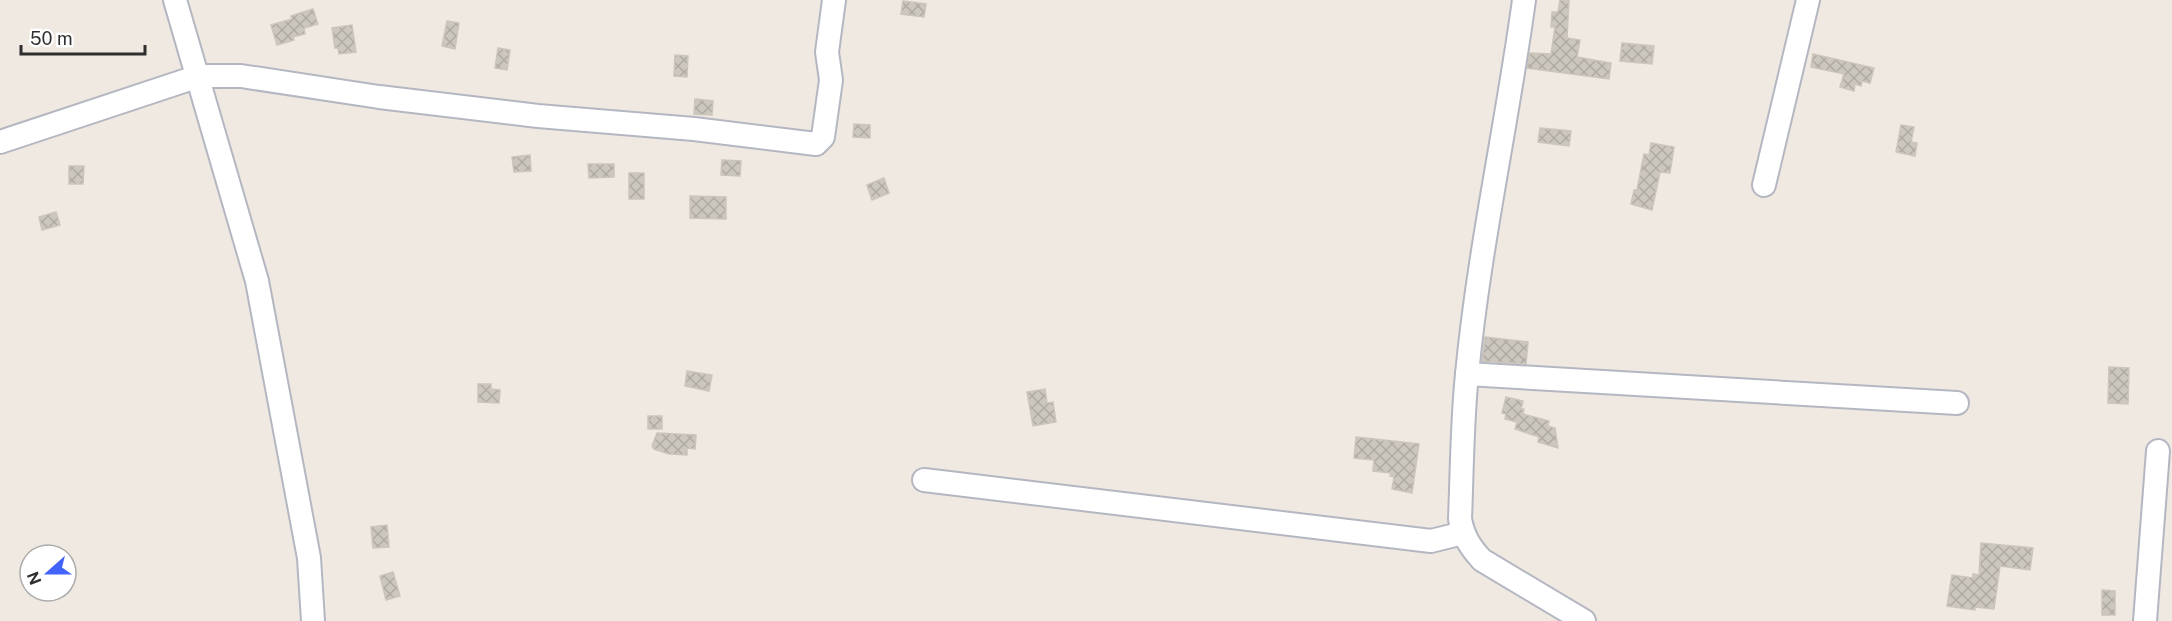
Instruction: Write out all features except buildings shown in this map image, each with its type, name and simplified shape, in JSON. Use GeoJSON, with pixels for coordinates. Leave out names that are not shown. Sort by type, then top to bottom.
{"type":"FeatureCollection","features":[{"type":"Feature","properties":{"kind":"street"},"geometry":{"type":"LineString","coordinates":[[175,0],[257,281],[309,558],[313,621]]}},
{"type":"Feature","properties":{"kind":"street"},"geometry":{"type":"LineString","coordinates":[[0,142],[198,76],[241,76],[538,116],[694,129],[816,144],[823,137],[831,80],[827,52],[834,0]]}},
{"type":"Feature","properties":{"kind":"street"},"geometry":{"type":"LineString","coordinates":[[1524,0],[1484,242],[1467,374],[1460,519],[1463,533],[1472,549],[1482,560],[1584,621]]}},
{"type":"Feature","properties":{"kind":"street"},"geometry":{"type":"LineString","coordinates":[[1764,185],[1808,0]]}},
{"type":"Feature","properties":{"kind":"street"},"geometry":{"type":"LineString","coordinates":[[1467,374],[1957,403]]}},
{"type":"Feature","properties":{"kind":"street"},"geometry":{"type":"LineString","coordinates":[[2145,621],[2158,451]]}},
{"type":"Feature","properties":{"kind":"street"},"geometry":{"type":"LineString","coordinates":[[924,480],[1431,541],[1463,533]]}}]}
